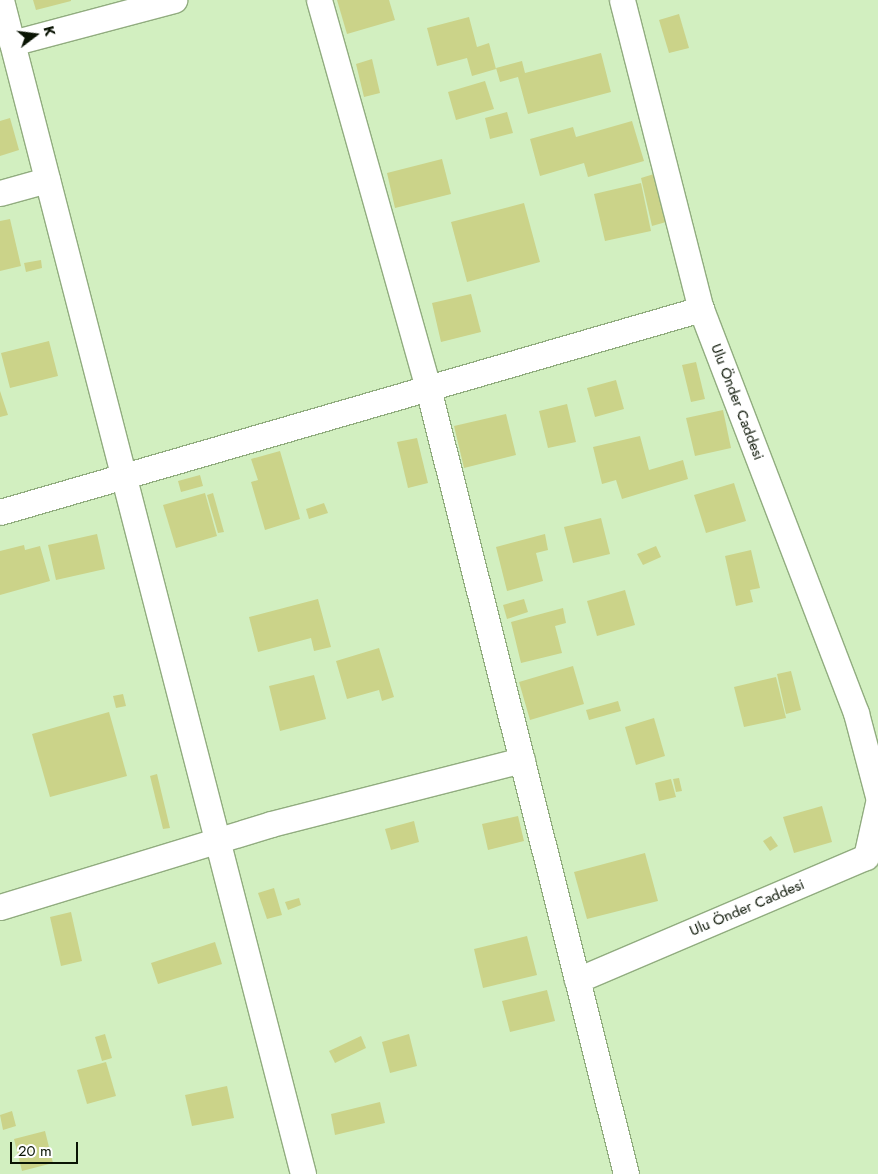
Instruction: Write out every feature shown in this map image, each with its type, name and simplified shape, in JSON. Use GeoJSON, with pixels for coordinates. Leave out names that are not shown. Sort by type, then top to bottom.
{"type":"FeatureCollection","features":[{"type":"Feature","properties":{"kind":"street"},"geometry":{"type":"LineString","coordinates":[[1,0],[303,1174]]}},
{"type":"Feature","properties":{"kind":"street"},"geometry":{"type":"LineString","coordinates":[[12,43],[174,0]]}},
{"type":"Feature","properties":{"kind":"street"},"geometry":{"type":"LineString","coordinates":[[319,0],[428,388],[626,1174]]}},
{"type":"Feature","properties":{"kind":"street","name":"Ulu Önder Caddesi"},"geometry":{"type":"LineString","coordinates":[[622,0],[701,308],[856,713],[878,796]]}},
{"type":"Feature","properties":{"kind":"street"},"geometry":{"type":"LineString","coordinates":[[0,193],[47,180]]}},
{"type":"Feature","properties":{"kind":"street"},"geometry":{"type":"LineString","coordinates":[[0,512],[701,308]]}},
{"type":"Feature","properties":{"kind":"street"},"geometry":{"type":"LineString","coordinates":[[0,906],[217,842],[271,824],[522,760]]}},
{"type":"Feature","properties":{"kind":"street","name":"Ulu Önder Caddesi"},"geometry":{"type":"LineString","coordinates":[[577,980],[866,857],[878,803]]}},
{"type":"Feature","properties":{"kind":"building"},"geometry":{"type":"Polygon","coordinates":[[[33,0],[71,0],[71,1],[36,10],[33,0]]]}},
{"type":"Feature","properties":{"kind":"building"},"geometry":{"type":"Polygon","coordinates":[[[337,0],[389,0],[395,20],[347,34],[337,0]]]}},
{"type":"Feature","properties":{"kind":"building"},"geometry":{"type":"Polygon","coordinates":[[[679,14],[689,48],[669,53],[659,20],[679,14]]]}},
{"type":"Feature","properties":{"kind":"building"},"geometry":{"type":"Polygon","coordinates":[[[469,17],[477,47],[489,43],[496,69],[472,76],[467,58],[437,66],[427,28],[469,17]]]}},
{"type":"Feature","properties":{"kind":"building"},"geometry":{"type":"Polygon","coordinates":[[[601,53],[611,92],[528,114],[518,77],[500,82],[496,68],[522,61],[525,73],[601,53]]]}},
{"type":"Feature","properties":{"kind":"building"},"geometry":{"type":"Polygon","coordinates":[[[372,59],[380,93],[364,97],[356,64],[372,59]]]}},
{"type":"Feature","properties":{"kind":"building"},"geometry":{"type":"Polygon","coordinates":[[[485,81],[494,109],[456,120],[448,92],[485,81]]]}},
{"type":"Feature","properties":{"kind":"building"},"geometry":{"type":"Polygon","coordinates":[[[507,112],[513,133],[490,139],[485,118],[507,112]]]}},
{"type":"Feature","properties":{"kind":"building"},"geometry":{"type":"Polygon","coordinates":[[[10,118],[19,150],[0,156],[0,121],[10,118]]]}},
{"type":"Feature","properties":{"kind":"building"},"geometry":{"type":"Polygon","coordinates":[[[632,121],[644,161],[588,177],[584,163],[540,176],[530,139],[573,127],[576,137],[632,121]]]}},
{"type":"Feature","properties":{"kind":"building"},"geometry":{"type":"Polygon","coordinates":[[[442,159],[451,194],[395,208],[387,173],[442,159]]]}},
{"type":"Feature","properties":{"kind":"building"},"geometry":{"type":"Polygon","coordinates":[[[654,174],[666,222],[652,226],[641,178],[654,174]]]}},
{"type":"Feature","properties":{"kind":"building"},"geometry":{"type":"Polygon","coordinates":[[[641,183],[651,231],[605,241],[594,194],[641,183]]]}},
{"type":"Feature","properties":{"kind":"building"},"geometry":{"type":"Polygon","coordinates":[[[524,203],[540,262],[467,282],[451,222],[524,203]]]}},
{"type":"Feature","properties":{"kind":"building"},"geometry":{"type":"Polygon","coordinates":[[[10,219],[21,266],[0,271],[0,221],[10,219]]]}},
{"type":"Feature","properties":{"kind":"building"},"geometry":{"type":"Polygon","coordinates":[[[41,260],[42,268],[26,272],[24,263],[41,260]]]}},
{"type":"Feature","properties":{"kind":"building"},"geometry":{"type":"Polygon","coordinates":[[[471,294],[481,332],[441,342],[432,303],[471,294]]]}},
{"type":"Feature","properties":{"kind":"building"},"geometry":{"type":"Polygon","coordinates":[[[49,341],[58,376],[10,388],[1,353],[49,341]]]}},
{"type":"Feature","properties":{"kind":"building"},"geometry":{"type":"Polygon","coordinates":[[[696,362],[705,399],[691,402],[682,365],[696,362]]]}},
{"type":"Feature","properties":{"kind":"building"},"geometry":{"type":"Polygon","coordinates":[[[616,380],[624,409],[595,417],[587,388],[616,380]]]}},
{"type":"Feature","properties":{"kind":"building"},"geometry":{"type":"Polygon","coordinates":[[[0,391],[8,415],[0,417],[0,391]]]}},
{"type":"Feature","properties":{"kind":"building"},"geometry":{"type":"Polygon","coordinates":[[[567,404],[576,442],[548,448],[539,411],[567,404]]]}},
{"type":"Feature","properties":{"kind":"building"},"geometry":{"type":"Polygon","coordinates":[[[723,410],[731,448],[695,456],[686,418],[723,410]]]}},
{"type":"Feature","properties":{"kind":"building"},"geometry":{"type":"Polygon","coordinates":[[[506,414],[516,455],[464,468],[454,426],[506,414]]]}},
{"type":"Feature","properties":{"kind":"building"},"geometry":{"type":"Polygon","coordinates":[[[640,436],[649,470],[683,460],[688,479],[622,499],[616,480],[602,484],[593,447],[640,436]]]}},
{"type":"Feature","properties":{"kind":"building"},"geometry":{"type":"Polygon","coordinates":[[[417,438],[428,483],[408,488],[397,442],[417,438]]]}},
{"type":"Feature","properties":{"kind":"building"},"geometry":{"type":"Polygon","coordinates":[[[280,451],[300,519],[265,530],[251,482],[258,480],[251,459],[280,451]]]}},
{"type":"Feature","properties":{"kind":"building"},"geometry":{"type":"Polygon","coordinates":[[[200,475],[203,486],[181,492],[178,481],[200,475]]]}},
{"type":"Feature","properties":{"kind":"building"},"geometry":{"type":"Polygon","coordinates":[[[734,483],[746,521],[706,533],[694,495],[734,483]]]}},
{"type":"Feature","properties":{"kind":"building"},"geometry":{"type":"Polygon","coordinates":[[[205,493],[217,536],[176,548],[163,505],[205,493]]]}},
{"type":"Feature","properties":{"kind":"building"},"geometry":{"type":"Polygon","coordinates":[[[213,493],[224,532],[218,533],[207,495],[213,493]]]}},
{"type":"Feature","properties":{"kind":"building"},"geometry":{"type":"Polygon","coordinates":[[[324,503],[328,513],[309,519],[306,509],[324,503]]]}},
{"type":"Feature","properties":{"kind":"building"},"geometry":{"type":"Polygon","coordinates":[[[601,518],[610,554],[573,563],[564,527],[601,518]]]}},
{"type":"Feature","properties":{"kind":"building"},"geometry":{"type":"Polygon","coordinates":[[[97,534],[105,569],[56,580],[48,545],[97,534]]]}},
{"type":"Feature","properties":{"kind":"building"},"geometry":{"type":"Polygon","coordinates":[[[545,534],[548,550],[536,553],[543,581],[507,591],[496,547],[545,534]]]}},
{"type":"Feature","properties":{"kind":"building"},"geometry":{"type":"Polygon","coordinates":[[[24,545],[25,550],[40,546],[50,581],[0,595],[0,551],[24,545]]]}},
{"type":"Feature","properties":{"kind":"building"},"geometry":{"type":"Polygon","coordinates":[[[656,546],[661,557],[643,565],[637,554],[656,546]]]}},
{"type":"Feature","properties":{"kind":"building"},"geometry":{"type":"Polygon","coordinates":[[[751,550],[760,588],[750,590],[753,602],[736,606],[725,556],[751,550]]]}},
{"type":"Feature","properties":{"kind":"building"},"geometry":{"type":"Polygon","coordinates":[[[625,590],[635,625],[597,636],[587,601],[625,590]]]}},
{"type":"Feature","properties":{"kind":"building"},"geometry":{"type":"Polygon","coordinates":[[[318,599],[331,647],[314,651],[311,638],[258,652],[249,617],[318,599]]]}},
{"type":"Feature","properties":{"kind":"building"},"geometry":{"type":"Polygon","coordinates":[[[524,599],[528,612],[507,619],[503,605],[524,599]]]}},
{"type":"Feature","properties":{"kind":"building"},"geometry":{"type":"Polygon","coordinates":[[[563,608],[566,623],[555,626],[562,653],[521,663],[511,622],[563,608]]]}},
{"type":"Feature","properties":{"kind":"building"},"geometry":{"type":"Polygon","coordinates":[[[379,648],[394,697],[382,701],[379,690],[347,699],[336,661],[379,648]]]}},
{"type":"Feature","properties":{"kind":"building"},"geometry":{"type":"Polygon","coordinates":[[[573,666],[584,704],[530,720],[519,682],[573,666]]]}},
{"type":"Feature","properties":{"kind":"building"},"geometry":{"type":"Polygon","coordinates":[[[791,671],[801,710],[786,714],[777,674],[791,671]]]}},
{"type":"Feature","properties":{"kind":"building"},"geometry":{"type":"Polygon","coordinates":[[[314,675],[326,719],[280,731],[269,686],[314,675]]]}},
{"type":"Feature","properties":{"kind":"building"},"geometry":{"type":"Polygon","coordinates":[[[776,677],[786,718],[744,727],[734,687],[776,677]]]}},
{"type":"Feature","properties":{"kind":"building"},"geometry":{"type":"Polygon","coordinates":[[[123,694],[126,706],[116,708],[113,696],[123,694]]]}},
{"type":"Feature","properties":{"kind":"building"},"geometry":{"type":"Polygon","coordinates":[[[618,701],[621,711],[589,720],[586,710],[618,701]]]}},
{"type":"Feature","properties":{"kind":"building"},"geometry":{"type":"Polygon","coordinates":[[[109,712],[127,776],[50,797],[32,734],[109,712]]]}},
{"type":"Feature","properties":{"kind":"building"},"geometry":{"type":"Polygon","coordinates":[[[654,718],[665,756],[636,765],[625,727],[654,718]]]}},
{"type":"Feature","properties":{"kind":"building"},"geometry":{"type":"Polygon","coordinates":[[[157,774],[170,828],[163,829],[150,776],[157,774]]]}},
{"type":"Feature","properties":{"kind":"building"},"geometry":{"type":"Polygon","coordinates":[[[679,778],[682,791],[676,792],[673,779],[679,778]]]}},
{"type":"Feature","properties":{"kind":"building"},"geometry":{"type":"Polygon","coordinates":[[[671,779],[676,797],[659,801],[655,783],[671,779]]]}},
{"type":"Feature","properties":{"kind":"building"},"geometry":{"type":"Polygon","coordinates":[[[822,806],[832,842],[794,853],[783,817],[822,806]]]}},
{"type":"Feature","properties":{"kind":"building"},"geometry":{"type":"Polygon","coordinates":[[[518,816],[524,841],[488,850],[482,824],[518,816]]]}},
{"type":"Feature","properties":{"kind":"building"},"geometry":{"type":"Polygon","coordinates":[[[414,821],[419,842],[391,850],[385,829],[414,821]]]}},
{"type":"Feature","properties":{"kind":"building"},"geometry":{"type":"Polygon","coordinates":[[[771,836],[778,846],[770,851],[763,841],[771,836]]]}},
{"type":"Feature","properties":{"kind":"building"},"geometry":{"type":"Polygon","coordinates":[[[645,853],[658,901],[587,919],[574,872],[645,853]]]}},
{"type":"Feature","properties":{"kind":"building"},"geometry":{"type":"Polygon","coordinates":[[[274,888],[282,915],[267,919],[258,893],[274,888]]]}},
{"type":"Feature","properties":{"kind":"building"},"geometry":{"type":"Polygon","coordinates":[[[299,898],[301,905],[288,910],[285,902],[299,898]]]}},
{"type":"Feature","properties":{"kind":"building"},"geometry":{"type":"Polygon","coordinates":[[[71,912],[82,961],[61,966],[50,917],[71,912]]]}},
{"type":"Feature","properties":{"kind":"building"},"geometry":{"type":"Polygon","coordinates":[[[527,936],[537,975],[483,988],[474,949],[527,936]]]}},
{"type":"Feature","properties":{"kind":"building"},"geometry":{"type":"Polygon","coordinates":[[[215,942],[222,964],[158,984],[151,963],[215,942]]]}},
{"type":"Feature","properties":{"kind":"building"},"geometry":{"type":"Polygon","coordinates":[[[547,990],[555,1021],[510,1032],[502,1001],[547,990]]]}},
{"type":"Feature","properties":{"kind":"building"},"geometry":{"type":"Polygon","coordinates":[[[105,1034],[112,1058],[102,1061],[95,1037],[105,1034]]]}},
{"type":"Feature","properties":{"kind":"building"},"geometry":{"type":"Polygon","coordinates":[[[409,1034],[417,1066],[390,1073],[382,1042],[409,1034]]]}},
{"type":"Feature","properties":{"kind":"building"},"geometry":{"type":"Polygon","coordinates":[[[361,1036],[366,1048],[335,1063],[329,1051],[361,1036]]]}},
{"type":"Feature","properties":{"kind":"building"},"geometry":{"type":"Polygon","coordinates":[[[106,1062],[116,1096],[87,1104],[77,1070],[106,1062]]]}},
{"type":"Feature","properties":{"kind":"building"},"geometry":{"type":"Polygon","coordinates":[[[227,1086],[234,1118],[192,1126],[185,1095],[227,1086]]]}},
{"type":"Feature","properties":{"kind":"building"},"geometry":{"type":"Polygon","coordinates":[[[380,1102],[385,1123],[335,1135],[331,1114],[380,1102]]]}},
{"type":"Feature","properties":{"kind":"building"},"geometry":{"type":"Polygon","coordinates":[[[12,1111],[16,1126],[3,1130],[0,1115],[12,1111]]]}},
{"type":"Feature","properties":{"kind":"building"},"geometry":{"type":"Polygon","coordinates":[[[45,1131],[53,1163],[22,1171],[14,1139],[45,1131]]]}}]}
